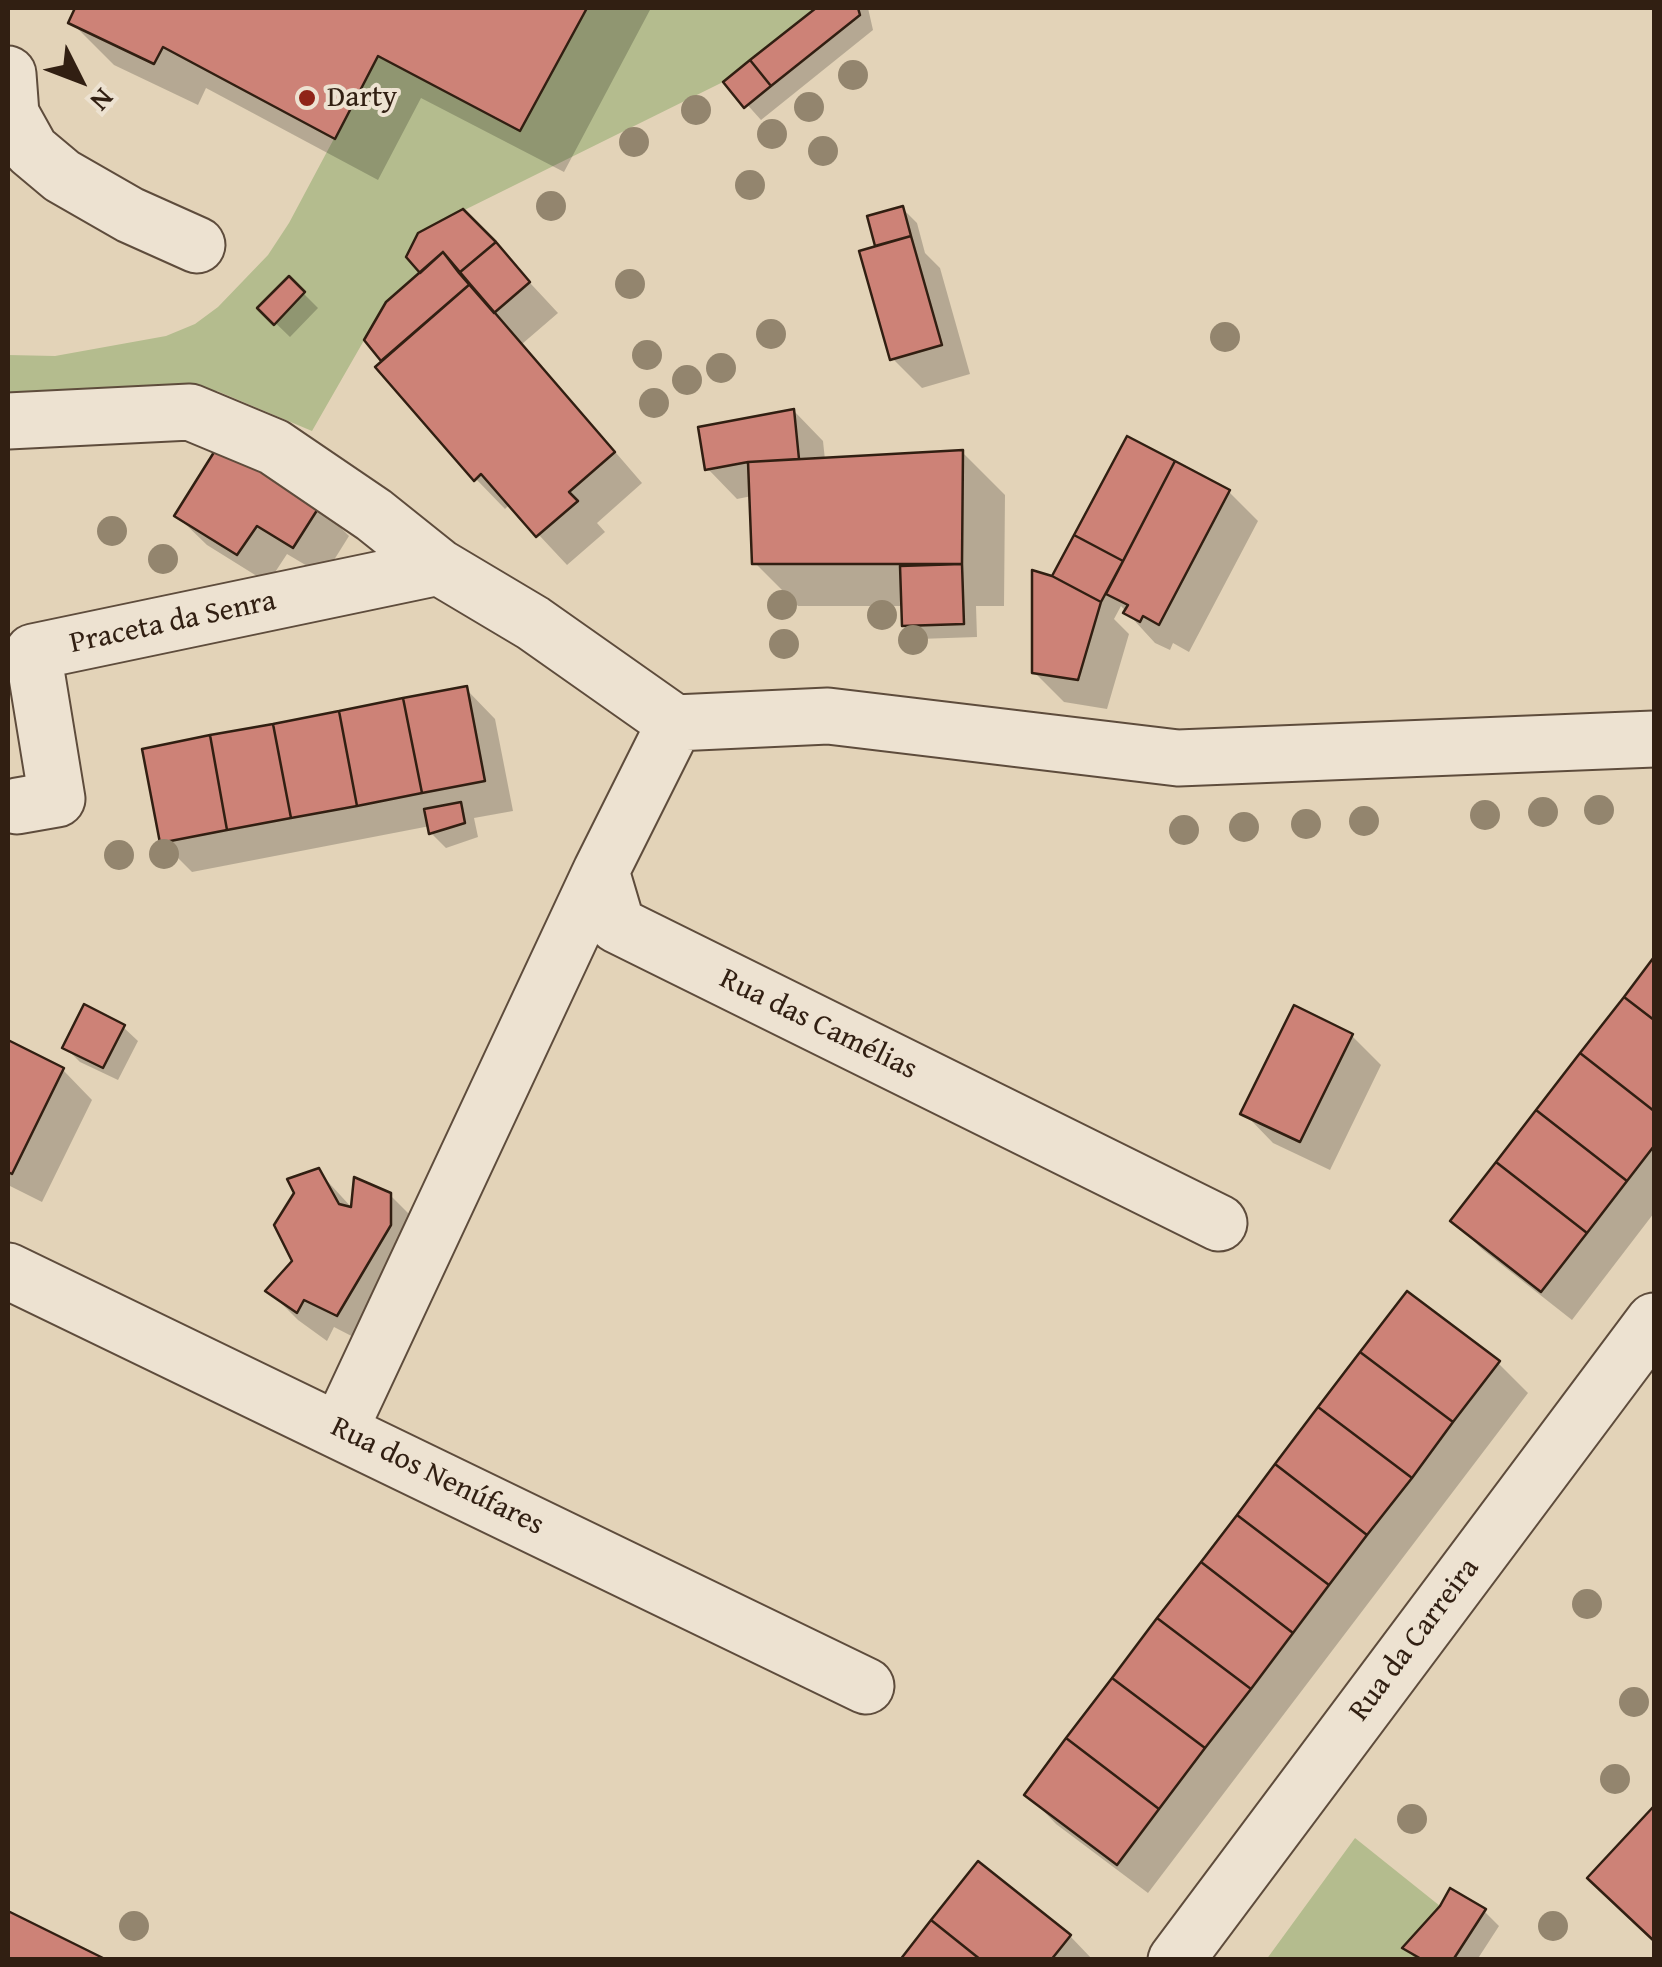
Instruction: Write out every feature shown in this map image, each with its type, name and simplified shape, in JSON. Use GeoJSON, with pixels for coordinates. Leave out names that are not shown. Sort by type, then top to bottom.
{"type":"FeatureCollection","features":[{"type":"Feature","properties":{"kind":"street"},"geometry":{"type":"LineString","coordinates":[[8,74],[10,114],[32,150],[62,176],[130,215],[197,245]]}},
{"type":"Feature","properties":{"kind":"street"},"geometry":{"type":"LineString","coordinates":[[8,421],[190,412],[274,447],[374,515],[439,567],[533,623],[675,723],[828,716],[1178,758],[1654,739]]}},
{"type":"Feature","properties":{"kind":"street","name":"Praceta da Senra"},"geometry":{"type":"LineString","coordinates":[[17,806],[57,799],[33,652],[439,567]]}},
{"type":"Feature","properties":{"kind":"street"},"geometry":{"type":"LineString","coordinates":[[340,1429],[601,871],[675,723]]}},
{"type":"Feature","properties":{"kind":"street","name":"Rua das Camélias"},"geometry":{"type":"LineString","coordinates":[[601,871],[617,925],[1219,1223]]}},
{"type":"Feature","properties":{"kind":"street","name":"Rua dos Nenúfares"},"geometry":{"type":"LineString","coordinates":[[8,1271],[866,1686]]}},
{"type":"Feature","properties":{"kind":"street","name":"Rua da Carreira"},"geometry":{"type":"LineString","coordinates":[[1176,1960],[1654,1321]]}},
{"type":"Feature","properties":{"kind":"green space"},"geometry":{"type":"Polygon","coordinates":[[[587,8],[816,8],[723,82],[418,233],[406,257],[420,273],[386,302],[312,431],[217,391],[8,396],[8,355],[55,356],[166,336],[195,324],[218,307],[268,255],[289,223],[378,56],[520,131],[587,8]]]}},
{"type":"Feature","properties":{"kind":"green space"},"geometry":{"type":"Polygon","coordinates":[[[1355,1838],[1440,1906],[1403,1948],[1423,1959],[1266,1960],[1355,1838]]]}},
{"type":"Feature","properties":{"kind":"building","name":"Darty"},"geometry":{"type":"Polygon","coordinates":[[[75,8],[587,8],[520,131],[378,56],[335,139],[163,47],[154,64],[68,23],[75,8]]]}},
{"type":"Feature","properties":{"kind":"building"},"geometry":{"type":"Polygon","coordinates":[[[816,8],[858,8],[860,15],[771,86],[750,60],[816,8]]]}},
{"type":"Feature","properties":{"kind":"building"},"geometry":{"type":"Polygon","coordinates":[[[750,60],[771,86],[744,108],[723,82],[750,60]]]}},
{"type":"Feature","properties":{"kind":"building"},"geometry":{"type":"Polygon","coordinates":[[[903,206],[911,236],[875,246],[867,216],[903,206]]]}},
{"type":"Feature","properties":{"kind":"building"},"geometry":{"type":"Polygon","coordinates":[[[463,209],[496,242],[459,273],[443,252],[420,273],[406,257],[418,233],[463,209]]]}},
{"type":"Feature","properties":{"kind":"building"},"geometry":{"type":"Polygon","coordinates":[[[911,236],[942,345],[890,360],[859,251],[911,236]]]}},
{"type":"Feature","properties":{"kind":"building"},"geometry":{"type":"Polygon","coordinates":[[[496,242],[530,282],[494,313],[459,273],[496,242]]]}},
{"type":"Feature","properties":{"kind":"building"},"geometry":{"type":"Polygon","coordinates":[[[443,252],[470,284],[381,361],[364,340],[386,302],[443,252]]]}},
{"type":"Feature","properties":{"kind":"building"},"geometry":{"type":"Polygon","coordinates":[[[289,276],[305,292],[274,325],[257,308],[289,276]]]}},
{"type":"Feature","properties":{"kind":"building"},"geometry":{"type":"Polygon","coordinates":[[[470,284],[615,452],[569,492],[578,501],[536,537],[481,474],[474,481],[375,367],[470,284]]]}},
{"type":"Feature","properties":{"kind":"building"},"geometry":{"type":"Polygon","coordinates":[[[794,409],[799,459],[705,470],[698,427],[794,409]]]}},
{"type":"Feature","properties":{"kind":"building"},"geometry":{"type":"Polygon","coordinates":[[[1127,436],[1175,461],[1123,561],[1074,535],[1127,436]]]}},
{"type":"Feature","properties":{"kind":"building"},"geometry":{"type":"Polygon","coordinates":[[[221,441],[321,504],[293,548],[257,526],[237,555],[174,516],[221,441]]]}},
{"type":"Feature","properties":{"kind":"building"},"geometry":{"type":"Polygon","coordinates":[[[963,450],[962,564],[752,564],[748,462],[963,450]]]}},
{"type":"Feature","properties":{"kind":"building"},"geometry":{"type":"Polygon","coordinates":[[[1175,461],[1230,490],[1159,625],[1143,616],[1140,622],[1123,613],[1128,605],[1106,594],[1175,461]]]}},
{"type":"Feature","properties":{"kind":"building"},"geometry":{"type":"Polygon","coordinates":[[[1074,535],[1123,561],[1101,602],[1052,576],[1074,535]]]}},
{"type":"Feature","properties":{"kind":"building"},"geometry":{"type":"Polygon","coordinates":[[[962,564],[964,624],[902,626],[900,566],[962,564]]]}},
{"type":"Feature","properties":{"kind":"building"},"geometry":{"type":"Polygon","coordinates":[[[1032,570],[1101,602],[1078,680],[1032,673],[1032,570]]]}},
{"type":"Feature","properties":{"kind":"building"},"geometry":{"type":"Polygon","coordinates":[[[467,686],[485,781],[422,793],[403,698],[467,686]]]}},
{"type":"Feature","properties":{"kind":"building"},"geometry":{"type":"Polygon","coordinates":[[[403,698],[422,793],[357,806],[339,711],[403,698]]]}},
{"type":"Feature","properties":{"kind":"building"},"geometry":{"type":"Polygon","coordinates":[[[339,711],[357,806],[291,818],[273,724],[339,711]]]}},
{"type":"Feature","properties":{"kind":"building"},"geometry":{"type":"Polygon","coordinates":[[[273,724],[291,818],[227,830],[210,735],[273,724]]]}},
{"type":"Feature","properties":{"kind":"building"},"geometry":{"type":"Polygon","coordinates":[[[210,735],[227,830],[160,843],[142,749],[210,735]]]}},
{"type":"Feature","properties":{"kind":"building"},"geometry":{"type":"Polygon","coordinates":[[[461,802],[465,823],[429,834],[424,809],[461,802]]]}},
{"type":"Feature","properties":{"kind":"building"},"geometry":{"type":"Polygon","coordinates":[[[1654,957],[1654,1020],[1624,997],[1654,957]]]}},
{"type":"Feature","properties":{"kind":"building"},"geometry":{"type":"Polygon","coordinates":[[[1624,997],[1654,1020],[1654,1111],[1580,1053],[1624,997]]]}},
{"type":"Feature","properties":{"kind":"building"},"geometry":{"type":"Polygon","coordinates":[[[84,1004],[125,1025],[103,1068],[62,1048],[84,1004]]]}},
{"type":"Feature","properties":{"kind":"building"},"geometry":{"type":"Polygon","coordinates":[[[1294,1005],[1353,1034],[1300,1142],[1240,1114],[1294,1005]]]}},
{"type":"Feature","properties":{"kind":"building"},"geometry":{"type":"Polygon","coordinates":[[[8,1040],[64,1068],[12,1174],[8,1172],[8,1040]]]}},
{"type":"Feature","properties":{"kind":"building"},"geometry":{"type":"Polygon","coordinates":[[[1580,1053],[1654,1111],[1654,1146],[1627,1181],[1536,1110],[1580,1053]]]}},
{"type":"Feature","properties":{"kind":"building"},"geometry":{"type":"Polygon","coordinates":[[[1536,1110],[1627,1181],[1587,1233],[1496,1162],[1536,1110]]]}},
{"type":"Feature","properties":{"kind":"building"},"geometry":{"type":"Polygon","coordinates":[[[1496,1162],[1587,1233],[1541,1292],[1450,1221],[1496,1162]]]}},
{"type":"Feature","properties":{"kind":"building"},"geometry":{"type":"Polygon","coordinates":[[[319,1168],[339,1204],[351,1207],[354,1177],[391,1193],[391,1225],[337,1316],[304,1300],[297,1313],[265,1291],[292,1261],[274,1225],[294,1193],[287,1179],[319,1168]]]}},
{"type":"Feature","properties":{"kind":"building"},"geometry":{"type":"Polygon","coordinates":[[[1407,1291],[1500,1361],[1453,1422],[1360,1352],[1407,1291]]]}},
{"type":"Feature","properties":{"kind":"building"},"geometry":{"type":"Polygon","coordinates":[[[1360,1352],[1453,1422],[1412,1478],[1318,1407],[1360,1352]]]}},
{"type":"Feature","properties":{"kind":"building"},"geometry":{"type":"Polygon","coordinates":[[[1318,1407],[1412,1478],[1367,1535],[1275,1464],[1318,1407]]]}},
{"type":"Feature","properties":{"kind":"building"},"geometry":{"type":"Polygon","coordinates":[[[1275,1464],[1367,1535],[1329,1585],[1237,1515],[1275,1464]]]}},
{"type":"Feature","properties":{"kind":"building"},"geometry":{"type":"Polygon","coordinates":[[[1237,1515],[1329,1585],[1293,1633],[1201,1562],[1237,1515]]]}},
{"type":"Feature","properties":{"kind":"building"},"geometry":{"type":"Polygon","coordinates":[[[1201,1562],[1293,1633],[1251,1689],[1157,1618],[1201,1562]]]}},
{"type":"Feature","properties":{"kind":"building"},"geometry":{"type":"Polygon","coordinates":[[[1157,1618],[1251,1689],[1205,1748],[1112,1678],[1157,1618]]]}},
{"type":"Feature","properties":{"kind":"building"},"geometry":{"type":"Polygon","coordinates":[[[1112,1678],[1205,1748],[1159,1809],[1066,1738],[1112,1678]]]}},
{"type":"Feature","properties":{"kind":"building"},"geometry":{"type":"Polygon","coordinates":[[[1066,1738],[1159,1809],[1117,1865],[1024,1795],[1066,1738]]]}},
{"type":"Feature","properties":{"kind":"building"},"geometry":{"type":"Polygon","coordinates":[[[1654,1806],[1654,1941],[1587,1878],[1654,1806]]]}},
{"type":"Feature","properties":{"kind":"building"},"geometry":{"type":"Polygon","coordinates":[[[978,1861],[1071,1935],[1051,1960],[981,1960],[931,1920],[978,1861]]]}},
{"type":"Feature","properties":{"kind":"building"},"geometry":{"type":"Polygon","coordinates":[[[1450,1888],[1486,1909],[1453,1960],[1423,1960],[1402,1948],[1440,1906],[1450,1888]]]}},
{"type":"Feature","properties":{"kind":"building"},"geometry":{"type":"Polygon","coordinates":[[[8,1911],[105,1959],[105,1960],[8,1960],[8,1911]]]}},
{"type":"Feature","properties":{"kind":"building"},"geometry":{"type":"Polygon","coordinates":[[[931,1920],[981,1960],[900,1960],[931,1920]]]}},
{"type":"Feature","properties":{"kind":"place","name":"Darty"},"geometry":{"type":"Point","coordinates":[307,98]}}]}
